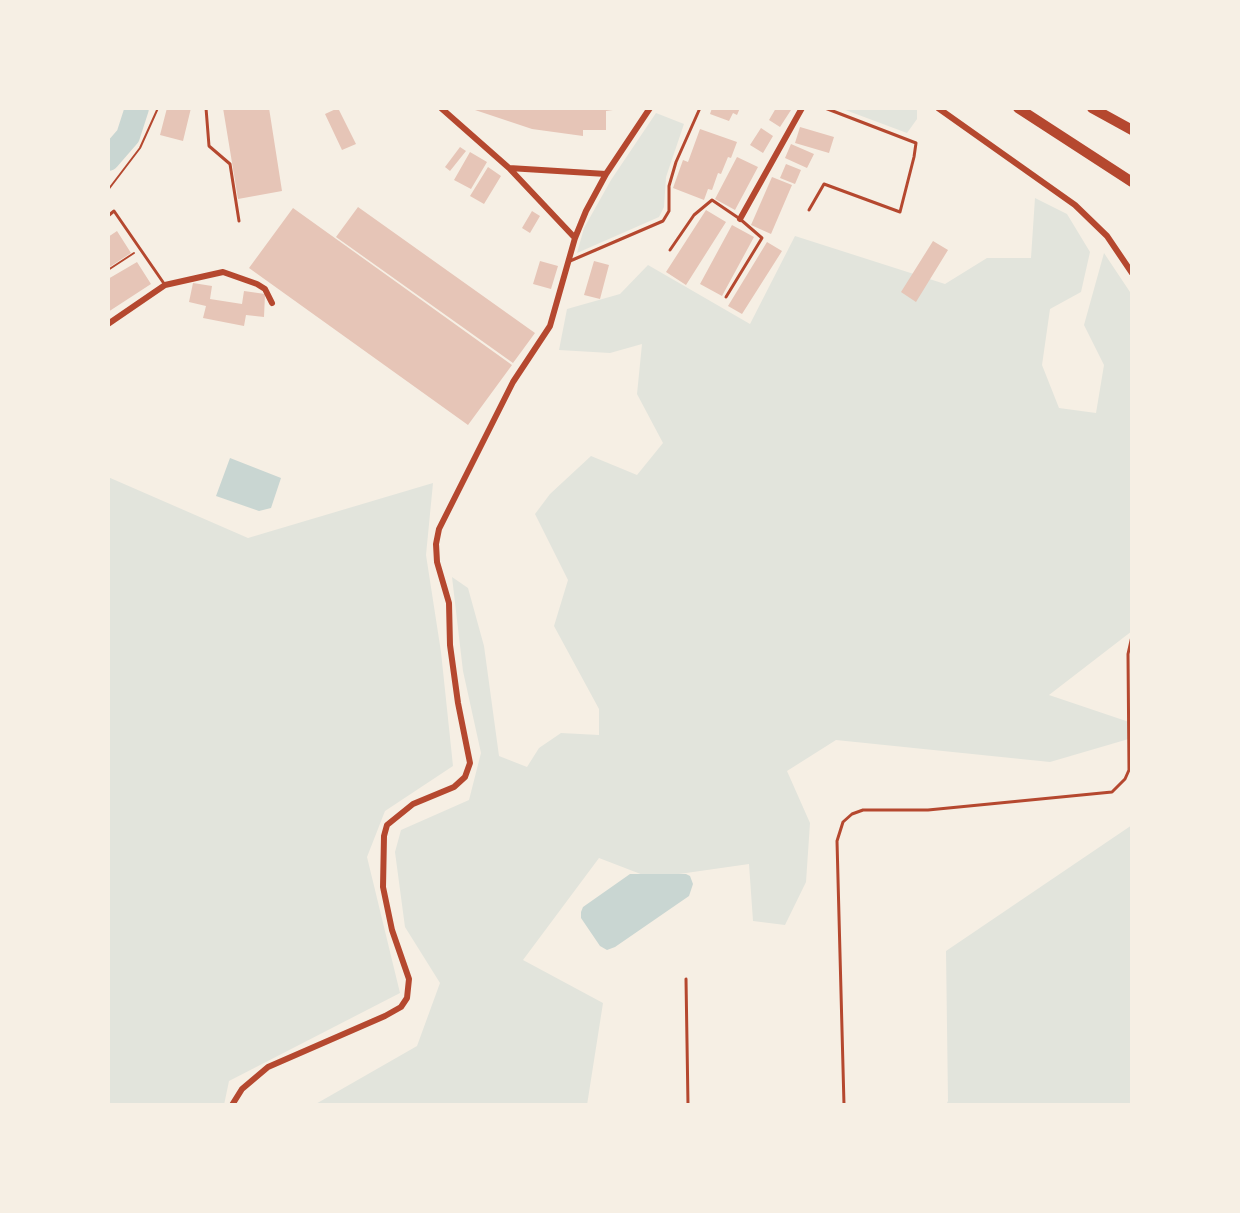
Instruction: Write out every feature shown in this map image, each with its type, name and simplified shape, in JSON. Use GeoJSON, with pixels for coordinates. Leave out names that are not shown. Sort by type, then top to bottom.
{"type":"FeatureCollection","features":[{"type":"Feature","properties":{"kind":"highway"},"geometry":{"type":"LineString","coordinates":[[1018,108],[1132,182]]}},
{"type":"Feature","properties":{"kind":"highway"},"geometry":{"type":"LineString","coordinates":[[1092,108],[1132,130]]}},
{"type":"Feature","properties":{"kind":"street"},"geometry":{"type":"LineString","coordinates":[[441,108],[509,168],[575,238]]}},
{"type":"Feature","properties":{"kind":"street"},"geometry":{"type":"LineString","coordinates":[[232,1105],[242,1089],[268,1067],[385,1016],[401,1007],[407,998],[409,979],[392,930],[383,887],[384,836],[387,825],[413,804],[454,787],[465,777],[470,763],[450,645],[449,603],[437,562],[439,529],[513,382],[550,326],[575,238],[606,174],[650,108]]}},
{"type":"Feature","properties":{"kind":"street"},"geometry":{"type":"LineString","coordinates":[[938,108],[1075,205],[1107,236],[1132,273]]}},
{"type":"Feature","properties":{"kind":"street"},"geometry":{"type":"LineString","coordinates":[[740,219],[800,109]]}},
{"type":"Feature","properties":{"kind":"street"},"geometry":{"type":"LineString","coordinates":[[509,168],[606,174]]}},
{"type":"Feature","properties":{"kind":"street"},"geometry":{"type":"LineString","coordinates":[[108,324],[165,285],[223,272],[265,289],[272,303]]}},
{"type":"Feature","properties":{"kind":"lane"},"geometry":{"type":"LineString","coordinates":[[206,108],[209,146],[230,164],[239,221]]}},
{"type":"Feature","properties":{"kind":"lane"},"geometry":{"type":"LineString","coordinates":[[570,261],[663,221],[669,211],[669,186],[676,162],[700,108]]}},
{"type":"Feature","properties":{"kind":"lane"},"geometry":{"type":"LineString","coordinates":[[809,210],[824,184],[900,212],[914,157],[916,143],[825,108]]}},
{"type":"Feature","properties":{"kind":"lane"},"geometry":{"type":"LineString","coordinates":[[670,250],[694,215],[712,200],[740,219],[762,238],[726,297]]}},
{"type":"Feature","properties":{"kind":"lane"},"geometry":{"type":"LineString","coordinates":[[108,216],[114,211],[165,285]]}},
{"type":"Feature","properties":{"kind":"lane"},"geometry":{"type":"LineString","coordinates":[[844,1105],[837,841],[843,822],[863,810],[928,810],[1112,792],[1129,770],[1128,654],[1132,636]]}},
{"type":"Feature","properties":{"kind":"lane"},"geometry":{"type":"LineString","coordinates":[[686,979],[688,1105]]}},
{"type":"Feature","properties":{"kind":"path"},"geometry":{"type":"LineString","coordinates":[[108,190],[140,148],[158,108]]}},
{"type":"Feature","properties":{"kind":"path"},"geometry":{"type":"LineString","coordinates":[[108,270],[140,249]]}},
{"type":"Feature","properties":{"kind":"shaded area"},"geometry":{"type":"Polygon","coordinates":[[[840,108],[917,108],[917,119],[907,133],[840,108]]]}},
{"type":"Feature","properties":{"kind":"shaded area"},"geometry":{"type":"Polygon","coordinates":[[[656,113],[684,124],[666,177],[664,207],[659,217],[577,253],[584,228],[611,180],[656,113]]]}},
{"type":"Feature","properties":{"kind":"shaded area"},"geometry":{"type":"Polygon","coordinates":[[[1035,198],[1067,214],[1090,252],[1081,292],[1050,309],[1042,365],[1059,408],[1096,413],[1104,365],[1084,325],[1104,253],[1132,295],[1132,631],[1049,695],[1132,723],[1132,738],[1050,762],[836,740],[787,771],[810,823],[806,882],[785,925],[753,921],[749,864],[651,878],[599,858],[523,960],[603,1003],[587,1105],[314,1105],[417,1046],[440,983],[405,927],[395,852],[401,830],[469,800],[481,753],[463,671],[452,577],[468,588],[484,646],[499,756],[527,767],[539,748],[561,733],[599,735],[599,709],[554,626],[568,580],[535,514],[550,494],[591,456],[637,475],[663,443],[637,394],[642,344],[610,353],[559,350],[567,309],[620,294],[648,265],[750,324],[795,236],[945,284],[987,258],[1031,258],[1035,198]]]}},
{"type":"Feature","properties":{"kind":"shaded area"},"geometry":{"type":"Polygon","coordinates":[[[230,458],[281,478],[271,508],[259,511],[216,496],[230,458]]]}},
{"type":"Feature","properties":{"kind":"shaded area"},"geometry":{"type":"Polygon","coordinates":[[[108,477],[248,538],[433,483],[426,555],[441,652],[453,766],[385,811],[367,857],[400,993],[229,1081],[224,1105],[108,1105],[108,477]]]}},
{"type":"Feature","properties":{"kind":"shaded area"},"geometry":{"type":"Polygon","coordinates":[[[1132,825],[1132,1105],[946,1105],[946,951],[1132,825]]]}},
{"type":"Feature","properties":{"kind":"shaded area"},"geometry":{"type":"Polygon","coordinates":[[[630,874],[686,874],[693,884],[689,896],[607,950],[600,946],[581,918],[581,912],[583,907],[630,874]]]}},
{"type":"Feature","properties":{"kind":"building"},"geometry":{"type":"Polygon","coordinates":[[[167,108],[191,108],[183,141],[160,135],[167,108]]]}},
{"type":"Feature","properties":{"kind":"building"},"geometry":{"type":"Polygon","coordinates":[[[223,108],[269,108],[282,191],[238,199],[223,108]]]}},
{"type":"Feature","properties":{"kind":"building"},"geometry":{"type":"Polygon","coordinates":[[[338,108],[356,144],[342,150],[325,114],[338,108]]]}},
{"type":"Feature","properties":{"kind":"building"},"geometry":{"type":"Polygon","coordinates":[[[469,108],[613,110],[606,111],[606,130],[583,130],[583,136],[532,129],[469,108]]]}},
{"type":"Feature","properties":{"kind":"building"},"geometry":{"type":"Polygon","coordinates":[[[712,108],[740,108],[729,121],[710,114],[712,108]]]}},
{"type":"Feature","properties":{"kind":"building"},"geometry":{"type":"Polygon","coordinates":[[[776,108],[791,110],[780,127],[769,120],[776,108]]]}},
{"type":"Feature","properties":{"kind":"building"},"geometry":{"type":"Polygon","coordinates":[[[800,127],[834,137],[829,153],[795,143],[800,127]]]}},
{"type":"Feature","properties":{"kind":"building"},"geometry":{"type":"Polygon","coordinates":[[[761,128],[773,136],[763,153],[750,145],[761,128]]]}},
{"type":"Feature","properties":{"kind":"building"},"geometry":{"type":"Polygon","coordinates":[[[700,129],[737,142],[731,158],[728,157],[704,200],[673,188],[683,160],[688,162],[700,129]]]}},
{"type":"Feature","properties":{"kind":"building"},"geometry":{"type":"Polygon","coordinates":[[[791,144],[814,154],[807,168],[785,158],[791,144]]]}},
{"type":"Feature","properties":{"kind":"building"},"geometry":{"type":"Polygon","coordinates":[[[460,147],[466,151],[450,171],[445,167],[460,147]]]}},
{"type":"Feature","properties":{"kind":"building"},"geometry":{"type":"Polygon","coordinates":[[[470,152],[487,162],[471,189],[454,180],[470,152]]]}},
{"type":"Feature","properties":{"kind":"building"},"geometry":{"type":"Polygon","coordinates":[[[737,157],[758,167],[735,210],[715,199],[737,157]]]}},
{"type":"Feature","properties":{"kind":"building"},"geometry":{"type":"Polygon","coordinates":[[[786,164],[801,170],[795,184],[780,178],[786,164]]]}},
{"type":"Feature","properties":{"kind":"building"},"geometry":{"type":"Polygon","coordinates":[[[488,167],[501,176],[484,204],[470,196],[488,167]]]}},
{"type":"Feature","properties":{"kind":"building"},"geometry":{"type":"Polygon","coordinates":[[[772,177],[792,185],[771,234],[751,225],[772,177]]]}},
{"type":"Feature","properties":{"kind":"building"},"geometry":{"type":"Polygon","coordinates":[[[358,207],[535,333],[513,363],[336,237],[358,207]]]}},
{"type":"Feature","properties":{"kind":"building"},"geometry":{"type":"Polygon","coordinates":[[[293,208],[512,365],[468,425],[249,268],[293,208]]]}},
{"type":"Feature","properties":{"kind":"building"},"geometry":{"type":"Polygon","coordinates":[[[706,210],[726,222],[686,285],[666,272],[706,210]]]}},
{"type":"Feature","properties":{"kind":"building"},"geometry":{"type":"Polygon","coordinates":[[[532,211],[540,216],[530,233],[522,228],[532,211]]]}},
{"type":"Feature","properties":{"kind":"building"},"geometry":{"type":"Polygon","coordinates":[[[732,225],[754,237],[722,296],[700,284],[732,225]]]}},
{"type":"Feature","properties":{"kind":"building"},"geometry":{"type":"Polygon","coordinates":[[[117,231],[131,253],[108,268],[108,237],[117,231]]]}},
{"type":"Feature","properties":{"kind":"building"},"geometry":{"type":"Polygon","coordinates":[[[933,241],[948,250],[916,302],[901,292],[933,241]]]}},
{"type":"Feature","properties":{"kind":"building"},"geometry":{"type":"Polygon","coordinates":[[[767,242],[782,251],[742,314],[728,306],[767,242]]]}},
{"type":"Feature","properties":{"kind":"building"},"geometry":{"type":"Polygon","coordinates":[[[540,261],[558,266],[551,289],[533,284],[540,261]]]}},
{"type":"Feature","properties":{"kind":"building"},"geometry":{"type":"Polygon","coordinates":[[[594,261],[609,265],[600,299],[584,295],[594,261]]]}},
{"type":"Feature","properties":{"kind":"building"},"geometry":{"type":"Polygon","coordinates":[[[137,262],[151,284],[108,312],[108,279],[137,262]]]}},
{"type":"Feature","properties":{"kind":"building"},"geometry":{"type":"Polygon","coordinates":[[[193,283],[212,286],[210,299],[242,304],[244,291],[265,294],[264,317],[246,315],[244,326],[203,318],[206,306],[189,302],[193,283]]]}},
{"type":"Feature","properties":{"kind":"waterway"},"geometry":{"type":"LineString","coordinates":[[108,159],[128,136],[137,108]]}}]}
